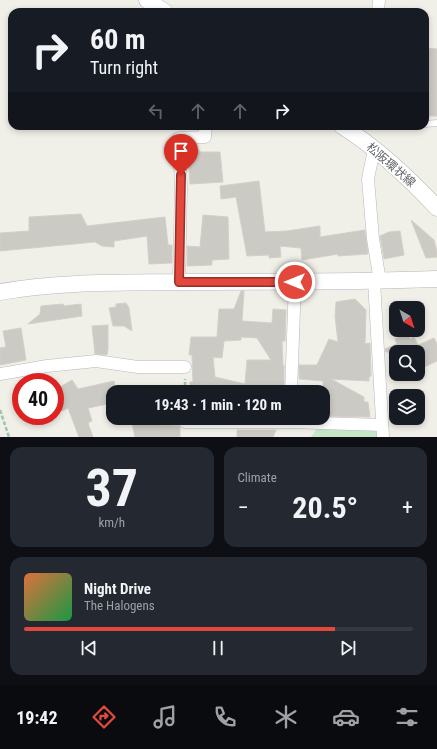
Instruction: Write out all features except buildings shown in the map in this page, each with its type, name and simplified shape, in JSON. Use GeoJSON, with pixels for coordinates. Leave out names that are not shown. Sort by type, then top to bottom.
{"type":"FeatureCollection","features":[{"type":"Feature","properties":{"kind":"street"},"geometry":{"type":"LineString","coordinates":[[149,1],[159,8]]}},
{"type":"Feature","properties":{"kind":"street"},"geometry":{"type":"LineString","coordinates":[[179,282],[181,187],[179,138],[205,137],[205,130]]}},
{"type":"Feature","properties":{"kind":"street","name":"松阪環状線"},"geometry":{"type":"LineString","coordinates":[[360,131],[374,149],[420,189],[437,208]]}},
{"type":"Feature","properties":{"kind":"street"},"geometry":{"type":"LineString","coordinates":[[330,425],[383,431],[377,281],[368,179],[374,149]]}},
{"type":"Feature","properties":{"kind":"street"},"geometry":{"type":"LineString","coordinates":[[0,292],[24,288],[63,285],[437,279]]}},
{"type":"Feature","properties":{"kind":"street"},"geometry":{"type":"LineString","coordinates":[[291,385],[295,282]]}},
{"type":"Feature","properties":{"kind":"street"},"geometry":{"type":"LineString","coordinates":[[0,374],[48,366],[96,361],[138,367],[185,367]]}},
{"type":"Feature","properties":{"kind":"path"},"geometry":{"type":"LineString","coordinates":[[0,410],[9,437]]}},
{"type":"Feature","properties":{"kind":"green space"},"geometry":{"type":"Polygon","coordinates":[[[321,427],[374,430],[378,433],[378,437],[311,437],[316,430],[321,427]]]}},
{"type":"Feature","properties":{"kind":"route"},"geometry":{"type":"LineString","coordinates":[[181,175],[179,282],[295,282]]}}]}
